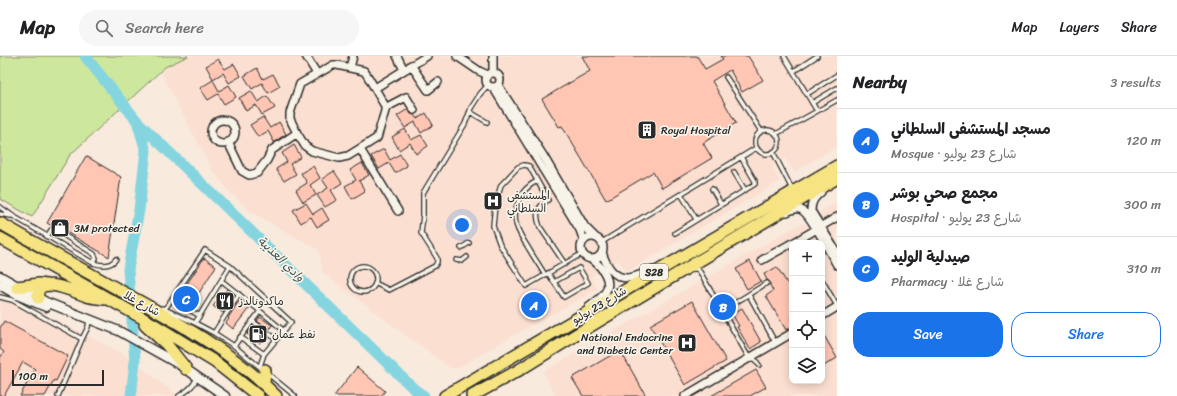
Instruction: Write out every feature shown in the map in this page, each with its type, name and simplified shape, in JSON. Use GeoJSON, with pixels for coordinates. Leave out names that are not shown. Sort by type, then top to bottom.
{"type":"FeatureCollection","features":[{"type":"Feature","properties":{"kind":"main road","name":"شارع 23 يوليو"},"geometry":{"type":"LineString","coordinates":[[444,396],[662,267],[837,166]]}},
{"type":"Feature","properties":{"kind":"main road","name":"شارع 23 يوليو"},"geometry":{"type":"LineString","coordinates":[[476,394],[519,370],[654,287],[837,178]]}},
{"type":"Feature","properties":{"kind":"main road","name":"شارع غلا"},"geometry":{"type":"LineString","coordinates":[[1,223],[196,334],[229,355],[276,396]]}},
{"type":"Feature","properties":{"kind":"main road","name":"شارع غلا"},"geometry":{"type":"LineString","coordinates":[[0,238],[125,307],[215,362],[258,396]]}},
{"type":"Feature","properties":{"kind":"main road"},"geometry":{"type":"LineString","coordinates":[[17,287],[39,284],[57,286],[88,297],[111,300]]}},
{"type":"Feature","properties":{"kind":"main road"},"geometry":{"type":"LineString","coordinates":[[38,298],[39,290],[46,285]]}},
{"type":"Feature","properties":{"kind":"main road"},"geometry":{"type":"LineString","coordinates":[[125,307],[167,345],[186,369]]}},
{"type":"Feature","properties":{"kind":"main road"},"geometry":{"type":"LineString","coordinates":[[262,368],[264,384]]}},
{"type":"Feature","properties":{"kind":"street"},"geometry":{"type":"LineString","coordinates":[[306,56],[317,74]]}},
{"type":"Feature","properties":{"kind":"street"},"geometry":{"type":"LineString","coordinates":[[350,68],[353,56]]}},
{"type":"Feature","properties":{"kind":"street"},"geometry":{"type":"LineString","coordinates":[[397,56],[404,70]]}},
{"type":"Feature","properties":{"kind":"street"},"geometry":{"type":"LineString","coordinates":[[375,88],[427,56]]}},
{"type":"Feature","properties":{"kind":"street"},"geometry":{"type":"LineString","coordinates":[[457,56],[479,71],[497,74],[500,77],[500,81],[493,86]]}},
{"type":"Feature","properties":{"kind":"street"},"geometry":{"type":"LineString","coordinates":[[493,56],[490,74],[486,79],[493,86],[544,157],[585,227],[602,242],[602,252],[610,268],[617,276],[623,278],[631,277],[662,267]]}},
{"type":"Feature","properties":{"kind":"street"},"geometry":{"type":"LineString","coordinates":[[333,65],[350,68],[364,71],[367,74],[385,106],[380,131],[377,138],[360,150],[348,156],[339,158],[312,151],[306,146],[297,133],[290,119],[290,113],[298,87],[303,82],[333,65]]}},
{"type":"Feature","properties":{"kind":"street"},"geometry":{"type":"LineString","coordinates":[[411,65],[428,90],[438,82]]}},
{"type":"Feature","properties":{"kind":"street"},"geometry":{"type":"LineString","coordinates":[[493,86],[580,230],[584,241]]}},
{"type":"Feature","properties":{"kind":"street"},"geometry":{"type":"LineString","coordinates":[[385,108],[406,97],[414,110]]}},
{"type":"Feature","properties":{"kind":"street"},"geometry":{"type":"LineString","coordinates":[[228,142],[242,171],[249,175],[256,173],[267,160],[272,150],[297,133]]}},
{"type":"Feature","properties":{"kind":"street"},"geometry":{"type":"LineString","coordinates":[[360,150],[398,210]]}},
{"type":"Feature","properties":{"kind":"street"},"geometry":{"type":"LineString","coordinates":[[837,182],[815,197],[811,205],[811,211],[837,265]]}},
{"type":"Feature","properties":{"kind":"street"},"geometry":{"type":"LineString","coordinates":[[732,240],[762,227],[791,210],[799,209],[808,215],[837,253]]}},
{"type":"Feature","properties":{"kind":"street"},"geometry":{"type":"LineString","coordinates":[[799,240],[837,217]]}},
{"type":"Feature","properties":{"kind":"street"},"geometry":{"type":"LineString","coordinates":[[573,321],[604,294],[609,285],[597,262],[585,256],[581,247],[584,241],[589,237],[595,237]]}},
{"type":"Feature","properties":{"kind":"street"},"geometry":{"type":"LineString","coordinates":[[762,260],[789,246]]}},
{"type":"Feature","properties":{"kind":"street"},"geometry":{"type":"LineString","coordinates":[[592,259],[598,257],[602,252]]}},
{"type":"Feature","properties":{"kind":"street"},"geometry":{"type":"LineString","coordinates":[[0,276],[38,298],[89,320]]}},
{"type":"Feature","properties":{"kind":"street"},"geometry":{"type":"LineString","coordinates":[[0,285],[17,287]]}},
{"type":"Feature","properties":{"kind":"street"},"geometry":{"type":"LineString","coordinates":[[0,285],[37,304],[119,331],[186,369],[225,396]]}},
{"type":"Feature","properties":{"kind":"street"},"geometry":{"type":"LineString","coordinates":[[825,314],[837,307]]}},
{"type":"Feature","properties":{"kind":"street"},"geometry":{"type":"LineString","coordinates":[[686,396],[789,336]]}},
{"type":"Feature","properties":{"kind":"lane"},"geometry":{"type":"LineString","coordinates":[[784,56],[817,111]]}},
{"type":"Feature","properties":{"kind":"lane"},"geometry":{"type":"LineString","coordinates":[[794,71],[817,56]]}},
{"type":"Feature","properties":{"kind":"lane"},"geometry":{"type":"LineString","coordinates":[[807,94],[837,76]]}},
{"type":"Feature","properties":{"kind":"lane"},"geometry":{"type":"LineString","coordinates":[[726,77],[761,131]]}},
{"type":"Feature","properties":{"kind":"lane"},"geometry":{"type":"LineString","coordinates":[[375,283],[389,290],[435,266],[438,262],[421,233],[423,193],[465,124],[480,94],[493,86]]}},
{"type":"Feature","properties":{"kind":"lane"},"geometry":{"type":"LineString","coordinates":[[812,103],[837,88]]}},
{"type":"Feature","properties":{"kind":"lane"},"geometry":{"type":"LineString","coordinates":[[776,134],[837,100]]}},
{"type":"Feature","properties":{"kind":"lane"},"geometry":{"type":"LineString","coordinates":[[470,112],[487,122]]}},
{"type":"Feature","properties":{"kind":"lane"},"geometry":{"type":"LineString","coordinates":[[769,130],[776,134],[779,142],[778,146],[773,152],[765,154],[756,148],[755,140],[761,131],[769,130]]}},
{"type":"Feature","properties":{"kind":"lane"},"geometry":{"type":"LineString","coordinates":[[602,242],[756,148]]}},
{"type":"Feature","properties":{"kind":"lane"},"geometry":{"type":"LineString","coordinates":[[773,152],[794,192]]}},
{"type":"Feature","properties":{"kind":"lane"},"geometry":{"type":"LineString","coordinates":[[675,233],[755,184],[755,181],[741,157]]}},
{"type":"Feature","properties":{"kind":"lane"},"geometry":{"type":"LineString","coordinates":[[565,264],[540,227],[538,221],[538,209],[548,200],[528,166],[524,165],[518,167],[501,185],[495,206],[493,226],[500,245],[526,286],[565,264],[583,253]]}},
{"type":"Feature","properties":{"kind":"lane"},"geometry":{"type":"LineString","coordinates":[[734,172],[745,190]]}},
{"type":"Feature","properties":{"kind":"lane"},"geometry":{"type":"LineString","coordinates":[[537,181],[532,183],[521,195],[516,207],[515,219],[518,233],[564,297],[588,283],[578,268],[554,282]]}},
{"type":"Feature","properties":{"kind":"lane"},"geometry":{"type":"LineString","coordinates":[[712,189],[721,204]]}},
{"type":"Feature","properties":{"kind":"lane"},"geometry":{"type":"LineString","coordinates":[[681,194],[696,219]]}},
{"type":"Feature","properties":{"kind":"lane"},"geometry":{"type":"LineString","coordinates":[[0,207],[47,237],[93,263],[109,265],[116,259]]}},
{"type":"Feature","properties":{"kind":"lane"},"geometry":{"type":"LineString","coordinates":[[0,214],[13,216]]}},
{"type":"Feature","properties":{"kind":"lane"},"geometry":{"type":"LineString","coordinates":[[47,237],[51,230],[54,230],[94,254],[96,258],[93,263]]}},
{"type":"Feature","properties":{"kind":"lane"},"geometry":{"type":"LineString","coordinates":[[461,248],[469,243]]}},
{"type":"Feature","properties":{"kind":"lane"},"geometry":{"type":"LineString","coordinates":[[165,309],[205,250],[230,266],[291,322],[264,354],[262,368]]}},
{"type":"Feature","properties":{"kind":"lane"},"geometry":{"type":"LineString","coordinates":[[456,260],[462,261],[467,257]]}},
{"type":"Feature","properties":{"kind":"lane"},"geometry":{"type":"LineString","coordinates":[[195,323],[230,266]]}},
{"type":"Feature","properties":{"kind":"lane"},"geometry":{"type":"LineString","coordinates":[[362,266],[370,268],[375,275],[375,283],[373,287],[366,292],[357,291],[351,284],[350,276],[355,269],[362,266]]}},
{"type":"Feature","properties":{"kind":"lane"},"geometry":{"type":"LineString","coordinates":[[654,287],[693,269],[697,269],[752,358],[759,365]]}},
{"type":"Feature","properties":{"kind":"lane"},"geometry":{"type":"LineString","coordinates":[[222,281],[283,330]]}},
{"type":"Feature","properties":{"kind":"lane"},"geometry":{"type":"LineString","coordinates":[[722,311],[767,283]]}},
{"type":"Feature","properties":{"kind":"lane"},"geometry":{"type":"LineString","coordinates":[[825,285],[837,307]]}},
{"type":"Feature","properties":{"kind":"lane"},"geometry":{"type":"LineString","coordinates":[[214,333],[239,294]]}},
{"type":"Feature","properties":{"kind":"lane"},"geometry":{"type":"LineString","coordinates":[[749,294],[776,343]]}},
{"type":"Feature","properties":{"kind":"lane"},"geometry":{"type":"LineString","coordinates":[[0,297],[12,300],[82,339]]}},
{"type":"Feature","properties":{"kind":"lane"},"geometry":{"type":"LineString","coordinates":[[172,300],[200,316]]}},
{"type":"Feature","properties":{"kind":"lane"},"geometry":{"type":"LineString","coordinates":[[142,302],[165,309],[214,333],[234,346],[295,396]]}},
{"type":"Feature","properties":{"kind":"lane"},"geometry":{"type":"LineString","coordinates":[[234,346],[260,311]]}},
{"type":"Feature","properties":{"kind":"lane"},"geometry":{"type":"LineString","coordinates":[[58,396],[88,327],[89,320]]}},
{"type":"Feature","properties":{"kind":"lane"},"geometry":{"type":"LineString","coordinates":[[252,321],[276,339]]}},
{"type":"Feature","properties":{"kind":"lane"},"geometry":{"type":"LineString","coordinates":[[240,337],[264,354]]}},
{"type":"Feature","properties":{"kind":"lane"},"geometry":{"type":"LineString","coordinates":[[179,396],[190,389],[195,383],[197,377]]}},
{"type":"Feature","properties":{"kind":"shaded area","name":"المستشفى السلطاني"},"geometry":{"type":"Polygon","coordinates":[[[188,56],[837,56],[837,146],[794,172],[785,158],[772,167],[780,181],[626,272],[619,260],[591,277],[598,289],[457,368],[450,368],[323,273],[319,250],[251,212],[228,190],[212,169],[162,75],[165,67],[188,56]]]}},
{"type":"Feature","properties":{"kind":"shaded area"},"geometry":{"type":"Polygon","coordinates":[[[837,202],[837,396],[556,396],[543,372],[800,224],[806,224],[818,218],[822,211],[837,202]]]}},
{"type":"Feature","properties":{"kind":"shaded area"},"geometry":{"type":"Polygon","coordinates":[[[0,292],[124,354],[178,396],[0,396],[0,292]]]}},
{"type":"Feature","properties":{"kind":"green space"},"geometry":{"type":"Polygon","coordinates":[[[0,56],[188,56],[165,67],[70,155],[32,217],[0,199],[0,56]]]}},
{"type":"Feature","properties":{"kind":"building","name":"Royal Hospital"},"geometry":{"type":"Polygon","coordinates":[[[582,56],[697,56],[705,69],[723,59],[721,56],[748,56],[763,80],[742,92],[730,70],[712,81],[736,123],[703,143],[712,158],[662,188],[653,172],[606,200],[562,126],[559,127],[542,99],[590,71],[582,56]]]}},
{"type":"Feature","properties":{"kind":"building"},"geometry":{"type":"Polygon","coordinates":[[[218,59],[225,69],[234,64],[241,76],[229,83],[223,73],[213,79],[206,66],[218,59]]]}},
{"type":"Feature","properties":{"kind":"building"},"geometry":{"type":"Polygon","coordinates":[[[257,68],[263,79],[273,74],[280,86],[268,93],[262,83],[252,89],[244,76],[257,68]]]}},
{"type":"Feature","properties":{"kind":"building"},"geometry":{"type":"Polygon","coordinates":[[[213,80],[219,91],[229,85],[236,97],[224,104],[218,94],[208,100],[200,88],[213,80]]]}},
{"type":"Feature","properties":{"kind":"building"},"geometry":{"type":"Polygon","coordinates":[[[251,91],[258,102],[267,96],[275,108],[262,115],[256,105],[246,111],[239,98],[251,91]]]}},
{"type":"Feature","properties":{"kind":"building"},"geometry":{"type":"Polygon","coordinates":[[[408,109],[417,119],[426,113],[433,125],[421,133],[415,122],[405,128],[397,116],[408,109]]]}},
{"type":"Feature","properties":{"kind":"building"},"geometry":{"type":"Polygon","coordinates":[[[263,117],[270,128],[279,122],[286,134],[274,142],[268,131],[258,137],[250,125],[263,117]]]}},
{"type":"Feature","properties":{"kind":"building"},"geometry":{"type":"Polygon","coordinates":[[[405,129],[411,140],[421,135],[428,146],[416,154],[410,143],[399,150],[392,137],[405,129]]]}},
{"type":"Feature","properties":{"kind":"building"},"geometry":{"type":"Polygon","coordinates":[[[294,145],[301,157],[290,164],[296,174],[284,181],[276,169],[287,162],[282,153],[294,145]]]}},
{"type":"Feature","properties":{"kind":"building"},"geometry":{"type":"Polygon","coordinates":[[[384,149],[390,160],[400,154],[407,166],[395,173],[389,163],[379,169],[371,156],[384,149]]]}},
{"type":"Feature","properties":{"kind":"building"},"geometry":{"type":"Polygon","coordinates":[[[86,156],[121,177],[109,257],[56,226],[52,226],[47,223],[86,156]]]}},
{"type":"Feature","properties":{"kind":"building"},"geometry":{"type":"Polygon","coordinates":[[[362,163],[369,175],[359,181],[365,191],[352,199],[345,186],[356,180],[350,170],[362,163]]]}},
{"type":"Feature","properties":{"kind":"building"},"geometry":{"type":"Polygon","coordinates":[[[313,166],[320,178],[310,185],[316,195],[303,202],[296,190],[307,183],[301,173],[313,166]]]}},
{"type":"Feature","properties":{"kind":"building"},"geometry":{"type":"Polygon","coordinates":[[[334,171],[342,183],[331,190],[337,200],[325,207],[317,195],[328,188],[322,179],[334,171]]]}},
{"type":"Feature","properties":{"kind":"building"},"geometry":{"type":"Polygon","coordinates":[[[306,203],[313,214],[322,208],[329,220],[317,227],[311,217],[301,223],[293,210],[306,203]]]}},
{"type":"Feature","properties":{"kind":"building"},"geometry":{"type":"Polygon","coordinates":[[[204,258],[216,266],[192,304],[179,296],[204,258]]]}},
{"type":"Feature","properties":{"kind":"building"},"geometry":{"type":"Polygon","coordinates":[[[750,261],[761,281],[747,289],[736,269],[750,261]]]}},
{"type":"Feature","properties":{"kind":"building"},"geometry":{"type":"Polygon","coordinates":[[[777,267],[787,283],[789,282],[789,328],[786,330],[766,296],[773,291],[770,282],[764,274],[777,267]]]}},
{"type":"Feature","properties":{"kind":"building","name":"ماكدونالدز"},"geometry":{"type":"Polygon","coordinates":[[[227,289],[234,295],[223,313],[213,306],[227,289]]]}},
{"type":"Feature","properties":{"kind":"building"},"geometry":{"type":"Polygon","coordinates":[[[240,299],[250,307],[233,329],[226,323],[240,299]]]}},
{"type":"Feature","properties":{"kind":"building"},"geometry":{"type":"Polygon","coordinates":[[[692,301],[726,361],[685,385],[650,325],[692,301]]]}},
{"type":"Feature","properties":{"kind":"building"},"geometry":{"type":"Polygon","coordinates":[[[742,308],[761,342],[750,349],[737,327],[739,326],[732,314],[742,308]]]}},
{"type":"Feature","properties":{"kind":"building"},"geometry":{"type":"Polygon","coordinates":[[[260,317],[272,325],[269,330],[257,321],[260,317]]]}},
{"type":"Feature","properties":{"kind":"building"},"geometry":{"type":"Polygon","coordinates":[[[4,321],[68,356],[56,381],[54,380],[45,396],[20,396],[35,369],[23,362],[4,396],[0,396],[0,358],[4,352],[0,349],[0,328],[4,321]]]}},
{"type":"Feature","properties":{"kind":"building"},"geometry":{"type":"Polygon","coordinates":[[[253,326],[265,335],[260,343],[247,334],[253,326]]]}},
{"type":"Feature","properties":{"kind":"building"},"geometry":{"type":"Polygon","coordinates":[[[825,337],[837,358],[825,365],[825,337]]]}},
{"type":"Feature","properties":{"kind":"building"},"geometry":{"type":"Polygon","coordinates":[[[620,350],[646,396],[583,396],[572,378],[620,350]]]}},
{"type":"Feature","properties":{"kind":"building"},"geometry":{"type":"Polygon","coordinates":[[[357,367],[385,391],[381,396],[334,396],[357,367]]]}},
{"type":"Feature","properties":{"kind":"building"},"geometry":{"type":"Polygon","coordinates":[[[756,370],[766,387],[750,396],[711,396],[756,370]]]}},
{"type":"Feature","properties":{"kind":"waterway","name":"وادي العذيبة"},"geometry":{"type":"LineString","coordinates":[[85,56],[137,121],[146,151],[139,210],[128,269],[135,361],[131,396]]}},
{"type":"Feature","properties":{"kind":"waterway","name":"وادي العذيبة"},"geometry":{"type":"LineString","coordinates":[[137,121],[414,389],[424,396]]}},
{"type":"Feature","properties":{"kind":"place","name":"Royal Hospital"},"geometry":{"type":"Point","coordinates":[647,130]}},
{"type":"Feature","properties":{"kind":"place","name":"المستشفى السلطاني"},"geometry":{"type":"Point","coordinates":[493,201]}},
{"type":"Feature","properties":{"kind":"place","name":"3M protected"},"geometry":{"type":"Point","coordinates":[60,228]}},
{"type":"Feature","properties":{"kind":"place","name":"صيدلية الوليد"},"geometry":{"type":"Point","coordinates":[186,299]}},
{"type":"Feature","properties":{"kind":"place","name":"ماكدونالدز"},"geometry":{"type":"Point","coordinates":[225,301]}},
{"type":"Feature","properties":{"kind":"place","name":"مسجد المستشفى السلطاني"},"geometry":{"type":"Point","coordinates":[534,305]}},
{"type":"Feature","properties":{"kind":"place","name":"مجمع صحي بوشر"},"geometry":{"type":"Point","coordinates":[723,307]}},
{"type":"Feature","properties":{"kind":"place","name":"نفط عمان"},"geometry":{"type":"Point","coordinates":[258,334]}},
{"type":"Feature","properties":{"kind":"place","name":"National Endocrine and Diabetic Center"},"geometry":{"type":"Point","coordinates":[687,343]}}]}
